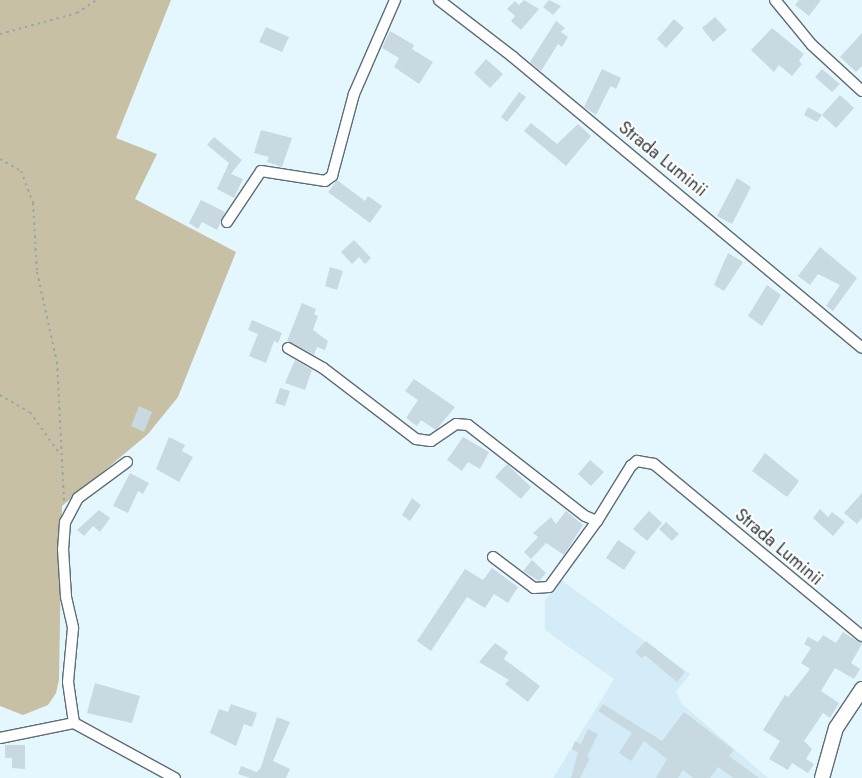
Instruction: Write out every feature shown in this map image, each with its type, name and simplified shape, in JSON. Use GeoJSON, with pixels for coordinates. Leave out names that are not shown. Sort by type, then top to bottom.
{"type":"FeatureCollection","features":[{"type":"Feature","properties":{"kind":"street"},"geometry":{"type":"LineString","coordinates":[[227,222],[261,171],[325,181],[332,176],[354,94],[395,0]]}},
{"type":"Feature","properties":{"kind":"street","name":"Strada Luminii"},"geometry":{"type":"LineString","coordinates":[[439,0],[621,146],[862,348]]}},
{"type":"Feature","properties":{"kind":"street"},"geometry":{"type":"LineString","coordinates":[[775,0],[812,45],[862,91]]}},
{"type":"Feature","properties":{"kind":"street"},"geometry":{"type":"LineString","coordinates":[[288,348],[323,368],[416,439],[431,441],[456,424],[468,425],[585,516],[597,521]]}},
{"type":"Feature","properties":{"kind":"street","name":"Strada Luminii"},"geometry":{"type":"LineString","coordinates":[[493,557],[534,588],[549,587],[597,521],[631,466],[637,461],[654,464],[862,636]]}},
{"type":"Feature","properties":{"kind":"street"},"geometry":{"type":"LineString","coordinates":[[74,723],[68,682],[73,628],[66,597],[63,550],[66,522],[78,498],[127,462]]}},
{"type":"Feature","properties":{"kind":"street"},"geometry":{"type":"LineString","coordinates":[[822,778],[836,728],[862,690]]}},
{"type":"Feature","properties":{"kind":"street"},"geometry":{"type":"LineString","coordinates":[[0,738],[74,723],[175,778]]}},
{"type":"Feature","properties":{"kind":"path"},"geometry":{"type":"LineString","coordinates":[[0,34],[78,13],[96,0]]}},
{"type":"Feature","properties":{"kind":"path"},"geometry":{"type":"LineString","coordinates":[[0,159],[21,171],[33,203],[37,272],[57,362],[60,455],[66,522]]}},
{"type":"Feature","properties":{"kind":"path"},"geometry":{"type":"LineString","coordinates":[[0,395],[30,412],[60,455]]}},
{"type":"Feature","properties":{"kind":"shaded area"},"geometry":{"type":"Polygon","coordinates":[[[0,0],[171,0],[116,138],[157,154],[135,199],[236,252],[178,397],[148,434],[62,506],[59,680],[56,693],[48,705],[23,715],[0,706],[0,0]]]}},
{"type":"Feature","properties":{"kind":"shaded area"},"geometry":{"type":"Polygon","coordinates":[[[561,580],[690,674],[676,692],[682,704],[768,778],[553,778],[614,679],[545,630],[545,600],[561,580]]]}},
{"type":"Feature","properties":{"kind":"building"},"geometry":{"type":"Polygon","coordinates":[[[524,0],[539,9],[521,30],[511,21],[515,16],[507,9],[515,1],[519,5],[524,0]]]}},
{"type":"Feature","properties":{"kind":"building"},"geometry":{"type":"Polygon","coordinates":[[[549,0],[561,6],[553,15],[543,7],[549,0]]]}},
{"type":"Feature","properties":{"kind":"building"},"geometry":{"type":"Polygon","coordinates":[[[799,0],[821,0],[809,16],[795,5],[799,0]]]}},
{"type":"Feature","properties":{"kind":"building"},"geometry":{"type":"Polygon","coordinates":[[[715,17],[727,30],[713,42],[702,28],[715,17]]]}},
{"type":"Feature","properties":{"kind":"building"},"geometry":{"type":"Polygon","coordinates":[[[674,19],[684,28],[666,48],[657,39],[674,19]]]}},
{"type":"Feature","properties":{"kind":"building"},"geometry":{"type":"Polygon","coordinates":[[[556,21],[565,28],[561,32],[568,37],[562,47],[558,44],[541,71],[530,62],[556,21]]]}},
{"type":"Feature","properties":{"kind":"building"},"geometry":{"type":"Polygon","coordinates":[[[266,27],[289,37],[282,52],[259,42],[266,27]]]}},
{"type":"Feature","properties":{"kind":"building"},"geometry":{"type":"Polygon","coordinates":[[[772,28],[804,54],[799,61],[802,64],[792,76],[779,65],[774,72],[751,50],[772,28]]]}},
{"type":"Feature","properties":{"kind":"building"},"geometry":{"type":"Polygon","coordinates":[[[390,31],[414,45],[412,49],[433,62],[419,84],[394,67],[399,58],[382,48],[390,31]]]}},
{"type":"Feature","properties":{"kind":"building"},"geometry":{"type":"Polygon","coordinates":[[[862,33],[862,66],[856,72],[840,57],[862,33]]]}},
{"type":"Feature","properties":{"kind":"building"},"geometry":{"type":"Polygon","coordinates":[[[486,59],[503,74],[490,88],[474,73],[486,59]]]}},
{"type":"Feature","properties":{"kind":"building"},"geometry":{"type":"Polygon","coordinates":[[[602,69],[621,78],[616,89],[611,86],[596,115],[584,107],[602,69]]]}},
{"type":"Feature","properties":{"kind":"building"},"geometry":{"type":"Polygon","coordinates":[[[822,69],[840,84],[832,92],[815,77],[822,69]]]}},
{"type":"Feature","properties":{"kind":"building"},"geometry":{"type":"Polygon","coordinates":[[[519,92],[526,97],[507,122],[501,117],[519,92]]]}},
{"type":"Feature","properties":{"kind":"building"},"geometry":{"type":"Polygon","coordinates":[[[840,95],[854,108],[836,128],[822,115],[840,95]]]}},
{"type":"Feature","properties":{"kind":"building"},"geometry":{"type":"Polygon","coordinates":[[[808,107],[822,115],[817,122],[804,115],[808,107]]]}},
{"type":"Feature","properties":{"kind":"building"},"geometry":{"type":"Polygon","coordinates":[[[531,123],[557,144],[578,124],[591,136],[566,166],[524,131],[531,123]]]}},
{"type":"Feature","properties":{"kind":"building"},"geometry":{"type":"Polygon","coordinates":[[[261,130],[292,138],[282,167],[267,162],[269,157],[254,153],[261,130]]]}},
{"type":"Feature","properties":{"kind":"building"},"geometry":{"type":"Polygon","coordinates":[[[214,137],[242,160],[231,174],[243,179],[234,198],[217,189],[229,163],[207,145],[214,137]]]}},
{"type":"Feature","properties":{"kind":"building"},"geometry":{"type":"Polygon","coordinates":[[[737,178],[751,187],[732,224],[717,216],[737,178]]]}},
{"type":"Feature","properties":{"kind":"building"},"geometry":{"type":"Polygon","coordinates":[[[337,180],[365,201],[368,196],[382,206],[370,223],[328,192],[337,180]]]}},
{"type":"Feature","properties":{"kind":"building"},"geometry":{"type":"Polygon","coordinates":[[[201,200],[225,212],[217,230],[202,222],[198,229],[189,223],[201,200]]]}},
{"type":"Feature","properties":{"kind":"building"},"geometry":{"type":"Polygon","coordinates":[[[354,240],[371,258],[365,264],[359,257],[352,264],[341,252],[354,240]]]}},
{"type":"Feature","properties":{"kind":"building"},"geometry":{"type":"Polygon","coordinates":[[[820,247],[857,278],[833,311],[826,306],[840,285],[818,274],[810,285],[798,276],[820,247]]]}},
{"type":"Feature","properties":{"kind":"building"},"geometry":{"type":"Polygon","coordinates":[[[728,253],[743,262],[724,291],[714,285],[728,253]]]}},
{"type":"Feature","properties":{"kind":"building"},"geometry":{"type":"Polygon","coordinates":[[[330,267],[343,271],[337,290],[325,286],[330,267]]]}},
{"type":"Feature","properties":{"kind":"building"},"geometry":{"type":"Polygon","coordinates":[[[767,285],[781,295],[762,326],[748,316],[767,285]]]}},
{"type":"Feature","properties":{"kind":"building"},"geometry":{"type":"Polygon","coordinates":[[[302,303],[316,309],[314,314],[318,316],[313,330],[328,341],[325,350],[317,347],[314,355],[287,341],[302,303]]]}},
{"type":"Feature","properties":{"kind":"building"},"geometry":{"type":"Polygon","coordinates":[[[252,320],[282,333],[278,343],[274,341],[266,363],[249,356],[258,334],[248,330],[252,320]]]}},
{"type":"Feature","properties":{"kind":"building"},"geometry":{"type":"Polygon","coordinates":[[[295,360],[312,370],[305,390],[285,383],[295,360]]]}},
{"type":"Feature","properties":{"kind":"building"},"geometry":{"type":"Polygon","coordinates":[[[414,379],[455,407],[436,430],[421,420],[417,426],[406,418],[418,400],[405,391],[414,379]]]}},
{"type":"Feature","properties":{"kind":"building"},"geometry":{"type":"Polygon","coordinates":[[[280,388],[290,391],[285,406],[275,403],[280,388]]]}},
{"type":"Feature","properties":{"kind":"building"},"geometry":{"type":"Polygon","coordinates":[[[139,406],[152,412],[144,432],[131,426],[139,406]]]}},
{"type":"Feature","properties":{"kind":"building"},"geometry":{"type":"Polygon","coordinates":[[[169,437],[185,445],[182,451],[193,457],[179,482],[156,469],[169,437]]]}},
{"type":"Feature","properties":{"kind":"building"},"geometry":{"type":"Polygon","coordinates":[[[463,437],[489,452],[480,469],[468,462],[462,471],[447,460],[463,437]]]}},
{"type":"Feature","properties":{"kind":"building"},"geometry":{"type":"Polygon","coordinates":[[[765,453],[799,481],[787,497],[752,471],[765,453]]]}},
{"type":"Feature","properties":{"kind":"building"},"geometry":{"type":"Polygon","coordinates":[[[590,460],[604,472],[591,486],[578,474],[590,460]]]}},
{"type":"Feature","properties":{"kind":"building"},"geometry":{"type":"Polygon","coordinates":[[[507,464],[531,487],[521,499],[495,477],[507,464]]]}},
{"type":"Feature","properties":{"kind":"building"},"geometry":{"type":"Polygon","coordinates":[[[130,473],[149,483],[143,494],[138,491],[128,513],[113,506],[130,473]]]}},
{"type":"Feature","properties":{"kind":"building"},"geometry":{"type":"Polygon","coordinates":[[[862,493],[862,518],[857,524],[844,513],[862,493]]]}},
{"type":"Feature","properties":{"kind":"building"},"geometry":{"type":"Polygon","coordinates":[[[412,498],[421,505],[410,521],[402,515],[412,498]]]}},
{"type":"Feature","properties":{"kind":"building"},"geometry":{"type":"Polygon","coordinates":[[[820,509],[828,517],[832,512],[845,522],[833,536],[813,518],[820,509]]]}},
{"type":"Feature","properties":{"kind":"building"},"geometry":{"type":"Polygon","coordinates":[[[99,510],[110,518],[100,532],[93,526],[84,536],[77,530],[99,510]]]}},
{"type":"Feature","properties":{"kind":"building"},"geometry":{"type":"Polygon","coordinates":[[[566,511],[583,525],[564,555],[546,543],[531,559],[524,552],[538,537],[533,533],[551,517],[556,524],[566,511]]]}},
{"type":"Feature","properties":{"kind":"building"},"geometry":{"type":"Polygon","coordinates":[[[649,511],[662,523],[647,541],[633,529],[649,511]]]}},
{"type":"Feature","properties":{"kind":"building"},"geometry":{"type":"Polygon","coordinates":[[[666,522],[679,534],[672,541],[659,529],[666,522]]]}},
{"type":"Feature","properties":{"kind":"building"},"geometry":{"type":"Polygon","coordinates":[[[618,540],[636,552],[624,570],[606,558],[618,540]]]}},
{"type":"Feature","properties":{"kind":"building"},"geometry":{"type":"Polygon","coordinates":[[[532,560],[546,573],[539,581],[523,571],[532,560]]]}},
{"type":"Feature","properties":{"kind":"building"},"geometry":{"type":"Polygon","coordinates":[[[492,568],[518,587],[508,603],[494,594],[485,608],[467,597],[431,651],[417,641],[465,569],[483,580],[492,568]]]}},
{"type":"Feature","properties":{"kind":"building"},"geometry":{"type":"Polygon","coordinates":[[[843,632],[862,644],[851,663],[860,669],[854,679],[835,668],[821,691],[839,703],[830,718],[823,713],[804,741],[812,749],[806,759],[814,764],[808,773],[792,763],[788,770],[769,759],[780,741],[763,730],[785,695],[788,697],[810,669],[801,663],[811,648],[804,644],[808,637],[818,642],[823,635],[836,643],[843,632]]]}},
{"type":"Feature","properties":{"kind":"building"},"geometry":{"type":"Polygon","coordinates":[[[646,641],[685,672],[677,682],[645,655],[642,658],[635,652],[646,641]]]}},
{"type":"Feature","properties":{"kind":"building"},"geometry":{"type":"Polygon","coordinates":[[[495,643],[508,652],[504,659],[540,686],[528,702],[505,684],[509,680],[479,662],[495,643]]]}},
{"type":"Feature","properties":{"kind":"building"},"geometry":{"type":"Polygon","coordinates":[[[95,683],[140,696],[132,723],[87,713],[95,683]]]}},
{"type":"Feature","properties":{"kind":"building"},"geometry":{"type":"Polygon","coordinates":[[[231,704],[257,713],[252,727],[244,724],[236,746],[210,733],[219,709],[228,712],[231,704]]]}},
{"type":"Feature","properties":{"kind":"building"},"geometry":{"type":"Polygon","coordinates":[[[603,704],[662,741],[684,712],[734,750],[729,756],[759,778],[733,778],[718,767],[710,778],[693,778],[683,770],[678,778],[656,778],[667,759],[644,741],[631,761],[619,753],[632,733],[598,711],[603,704]]]}},
{"type":"Feature","properties":{"kind":"building"},"geometry":{"type":"Polygon","coordinates":[[[277,717],[290,722],[273,761],[290,769],[286,778],[250,778],[238,774],[241,766],[257,772],[261,767],[277,717]]]}},
{"type":"Feature","properties":{"kind":"building"},"geometry":{"type":"Polygon","coordinates":[[[588,729],[598,734],[587,757],[590,758],[580,778],[571,778],[578,752],[572,749],[575,741],[581,744],[588,729]]]}},
{"type":"Feature","properties":{"kind":"building"},"geometry":{"type":"Polygon","coordinates":[[[5,745],[25,745],[25,769],[12,768],[12,758],[5,758],[5,745]]]}}]}
